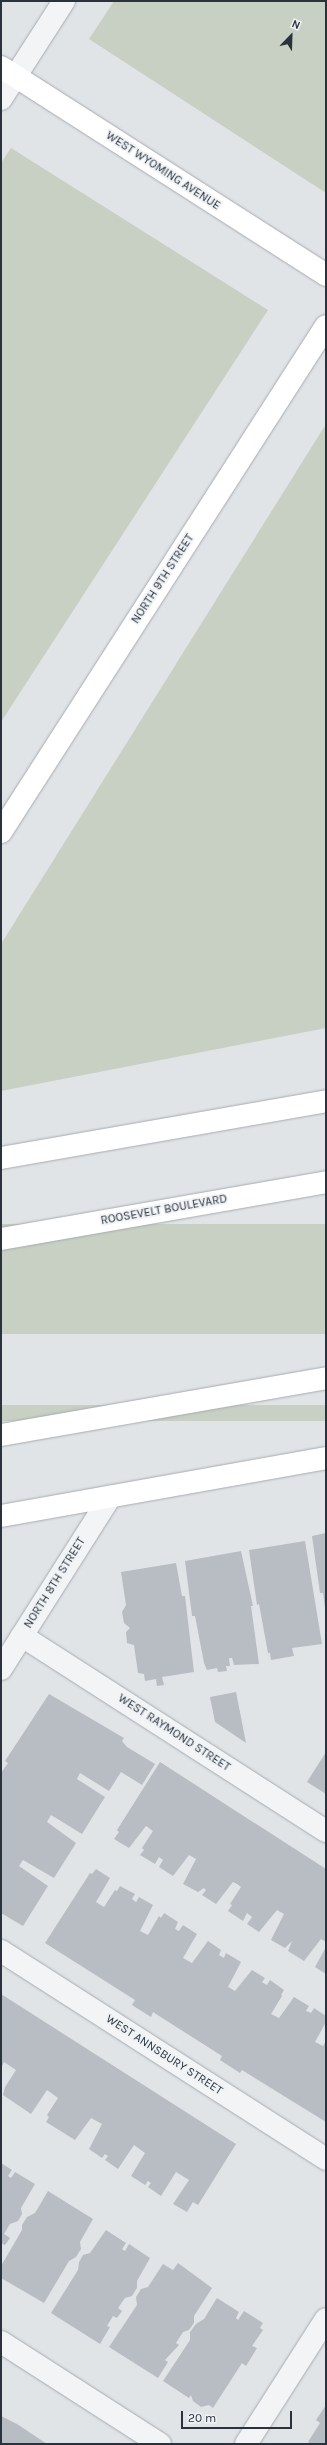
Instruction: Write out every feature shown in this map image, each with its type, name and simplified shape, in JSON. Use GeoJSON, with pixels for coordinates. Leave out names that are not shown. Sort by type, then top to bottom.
{"type":"FeatureCollection","features":[{"type":"Feature","properties":{"kind":"main road","name":"WEST WYOMING AVENUE"},"geometry":{"type":"LineString","coordinates":[[8,72],[326,275]]}},
{"type":"Feature","properties":{"kind":"main road","name":"NORTH 9TH STREET"},"geometry":{"type":"LineString","coordinates":[[1,832],[326,326]]}},
{"type":"Feature","properties":{"kind":"main road"},"geometry":{"type":"LineString","coordinates":[[1,1158],[326,1101]]}},
{"type":"Feature","properties":{"kind":"main road","name":"ROOSEVELT BOULEVARD"},"geometry":{"type":"LineString","coordinates":[[1,1239],[326,1182]]}},
{"type":"Feature","properties":{"kind":"main road"},"geometry":{"type":"LineString","coordinates":[[1,1435],[326,1378]]}},
{"type":"Feature","properties":{"kind":"main road"},"geometry":{"type":"LineString","coordinates":[[1,1516],[326,1458]]}},
{"type":"Feature","properties":{"kind":"street"},"geometry":{"type":"LineString","coordinates":[[1,100],[8,72],[64,1]]}},
{"type":"Feature","properties":{"kind":"street","name":"NORTH 8TH STREET"},"geometry":{"type":"LineString","coordinates":[[1,1669],[110,1497]]}},
{"type":"Feature","properties":{"kind":"street","name":"WEST RAYMOND STREET"},"geometry":{"type":"LineString","coordinates":[[22,1636],[326,1831]]}},
{"type":"Feature","properties":{"kind":"street","name":"WEST ANNSBURY STREET"},"geometry":{"type":"LineString","coordinates":[[1,1951],[326,2159]]}},
{"type":"Feature","properties":{"kind":"street"},"geometry":{"type":"LineString","coordinates":[[246,2444],[326,2319]]}},
{"type":"Feature","properties":{"kind":"street"},"geometry":{"type":"LineString","coordinates":[[1,2342],[160,2444]]}},
{"type":"Feature","properties":{"kind":"green space"},"geometry":{"type":"Polygon","coordinates":[[[114,1],[326,1],[326,193],[89,39],[114,1]]]}},
{"type":"Feature","properties":{"kind":"green space"},"geometry":{"type":"Polygon","coordinates":[[[11,148],[268,310],[1,722],[1,163],[11,148]]]}},
{"type":"Feature","properties":{"kind":"green space"},"geometry":{"type":"Polygon","coordinates":[[[326,424],[326,1028],[1,1091],[1,944],[326,424]]]}},
{"type":"Feature","properties":{"kind":"green space"},"geometry":{"type":"Polygon","coordinates":[[[1,1224],[326,1224],[326,1334],[1,1334],[1,1224]]]}},
{"type":"Feature","properties":{"kind":"green space"},"geometry":{"type":"Polygon","coordinates":[[[1,1405],[326,1405],[326,1421],[1,1421],[1,1405]]]}},
{"type":"Feature","properties":{"kind":"building"},"geometry":{"type":"Polygon","coordinates":[[[326,1533],[325,1608],[323,1593],[320,1593],[312,1536],[326,1533]]]}},
{"type":"Feature","properties":{"kind":"building"},"geometry":{"type":"Polygon","coordinates":[[[305,1541],[322,1644],[292,1648],[294,1656],[271,1660],[270,1653],[268,1653],[259,1604],[257,1605],[249,1550],[305,1541]]]}},
{"type":"Feature","properties":{"kind":"building"},"geometry":{"type":"Polygon","coordinates":[[[241,1551],[253,1606],[251,1606],[259,1664],[234,1665],[232,1658],[229,1658],[230,1666],[226,1666],[227,1671],[218,1672],[217,1668],[207,1670],[204,1663],[195,1616],[192,1616],[185,1561],[241,1551]]]}},
{"type":"Feature","properties":{"kind":"building"},"geometry":{"type":"Polygon","coordinates":[[[176,1563],[182,1596],[185,1596],[194,1672],[162,1677],[164,1685],[157,1686],[156,1679],[145,1681],[144,1674],[138,1673],[134,1645],[127,1643],[126,1632],[130,1628],[124,1623],[122,1612],[126,1605],[121,1572],[176,1563]]]}},
{"type":"Feature","properties":{"kind":"building"},"geometry":{"type":"Polygon","coordinates":[[[236,1692],[246,1743],[215,1722],[210,1697],[236,1692]]]}},
{"type":"Feature","properties":{"kind":"building"},"geometry":{"type":"Polygon","coordinates":[[[49,1694],[124,1738],[122,1741],[127,1747],[155,1764],[142,1785],[121,1772],[109,1791],[80,1773],[77,1779],[105,1797],[82,1834],[51,1815],[47,1822],[76,1843],[54,1878],[23,1860],[19,1866],[48,1886],[23,1926],[1,1913],[1,1773],[8,1763],[5,1761],[49,1694]]]}},
{"type":"Feature","properties":{"kind":"building"},"geometry":{"type":"Polygon","coordinates":[[[326,1752],[326,1794],[307,1782],[326,1752]]]}},
{"type":"Feature","properties":{"kind":"building"},"geometry":{"type":"Polygon","coordinates":[[[160,1762],[326,1869],[326,1942],[321,1939],[304,1961],[288,1951],[292,1941],[285,1948],[271,1940],[284,1914],[277,1910],[259,1932],[247,1924],[252,1917],[247,1913],[243,1921],[228,1911],[232,1905],[230,1904],[241,1887],[237,1884],[233,1882],[216,1904],[202,1895],[206,1890],[204,1888],[198,1892],[183,1884],[196,1859],[189,1855],[173,1876],[159,1867],[163,1860],[159,1857],[155,1864],[140,1855],[144,1850],[142,1848],[153,1831],[146,1826],[129,1848],[114,1839],[119,1832],[117,1830],[160,1762]]]}},
{"type":"Feature","properties":{"kind":"building"},"geometry":{"type":"Polygon","coordinates":[[[96,1869],[110,1878],[96,1902],[104,1907],[115,1890],[117,1891],[120,1886],[135,1894],[132,1899],[136,1902],[139,1897],[153,1905],[140,1931],[148,1935],[159,1916],[161,1918],[164,1913],[178,1922],[175,1929],[179,1931],[183,1925],[197,1934],[183,1958],[192,1963],[208,1941],[221,1950],[219,1955],[224,1958],[226,1953],[241,1962],[228,1987],[235,1991],[252,1970],[265,1978],[262,1982],[265,1984],[267,1985],[270,1980],[284,1990],[271,2014],[279,2018],[294,1997],[309,2006],[306,2011],[311,2013],[314,2008],[326,2016],[326,2022],[315,2042],[323,2046],[326,2041],[326,2122],[242,2070],[240,2073],[220,2060],[222,2056],[153,2012],[151,2017],[132,2005],[135,2000],[45,1943],[90,1873],[92,1874],[96,1869]]]}},
{"type":"Feature","properties":{"kind":"building"},"geometry":{"type":"Polygon","coordinates":[[[326,1947],[326,1974],[315,1967],[326,1947]]]}},
{"type":"Feature","properties":{"kind":"building"},"geometry":{"type":"Polygon","coordinates":[[[1,1994],[236,2144],[198,2205],[193,2202],[187,2212],[173,2204],[189,2180],[176,2172],[161,2196],[148,2187],[151,2183],[148,2181],[145,2185],[131,2176],[145,2153],[134,2145],[118,2169],[105,2160],[108,2156],[105,2154],[102,2158],[89,2149],[102,2124],[91,2118],[75,2140],[46,2122],[49,2117],[47,2115],[58,2098],[47,2090],[31,2114],[3,2095],[5,2087],[16,2070],[4,2062],[1,2068],[1,1994]]]}},
{"type":"Feature","properties":{"kind":"building"},"geometry":{"type":"Polygon","coordinates":[[[1,2163],[12,2170],[8,2176],[11,2178],[15,2172],[35,2184],[21,2208],[22,2214],[18,2221],[10,2224],[4,2234],[10,2238],[5,2245],[1,2243],[1,2163]]]}},
{"type":"Feature","properties":{"kind":"building"},"geometry":{"type":"Polygon","coordinates":[[[48,2191],[93,2219],[80,2242],[81,2249],[76,2257],[69,2261],[44,2303],[1,2278],[1,2266],[22,2230],[22,2225],[27,2217],[35,2213],[48,2191]]]}},
{"type":"Feature","properties":{"kind":"building"},"geometry":{"type":"Polygon","coordinates":[[[106,2230],[126,2243],[122,2249],[125,2251],[129,2244],[150,2258],[137,2281],[137,2288],[132,2296],[125,2298],[118,2308],[122,2311],[117,2318],[113,2316],[107,2326],[110,2327],[100,2344],[51,2313],[78,2270],[79,2262],[83,2255],[90,2253],[106,2230]]]}},
{"type":"Feature","properties":{"kind":"building"},"geometry":{"type":"Polygon","coordinates":[[[178,2263],[212,2288],[194,2316],[194,2323],[189,2330],[183,2332],[176,2343],[179,2345],[165,2360],[168,2362],[158,2378],[109,2347],[137,2305],[136,2297],[141,2289],[148,2287],[163,2264],[173,2270],[178,2263]]]}},
{"type":"Feature","properties":{"kind":"building"},"geometry":{"type":"Polygon","coordinates":[[[217,2298],[239,2312],[236,2318],[238,2320],[244,2311],[263,2323],[260,2328],[263,2330],[252,2346],[257,2348],[246,2366],[242,2363],[213,2408],[209,2405],[201,2407],[193,2401],[191,2395],[189,2398],[163,2381],[190,2340],[190,2332],[196,2324],[204,2319],[217,2298]]]}},
{"type":"Feature","properties":{"kind":"building"},"geometry":{"type":"Polygon","coordinates":[[[326,2405],[326,2444],[311,2444],[308,2442],[320,2423],[316,2420],[326,2405]]]}},
{"type":"Feature","properties":{"kind":"building"},"geometry":{"type":"Polygon","coordinates":[[[1,2416],[17,2424],[47,2444],[1,2444],[1,2416]]]}}]}
